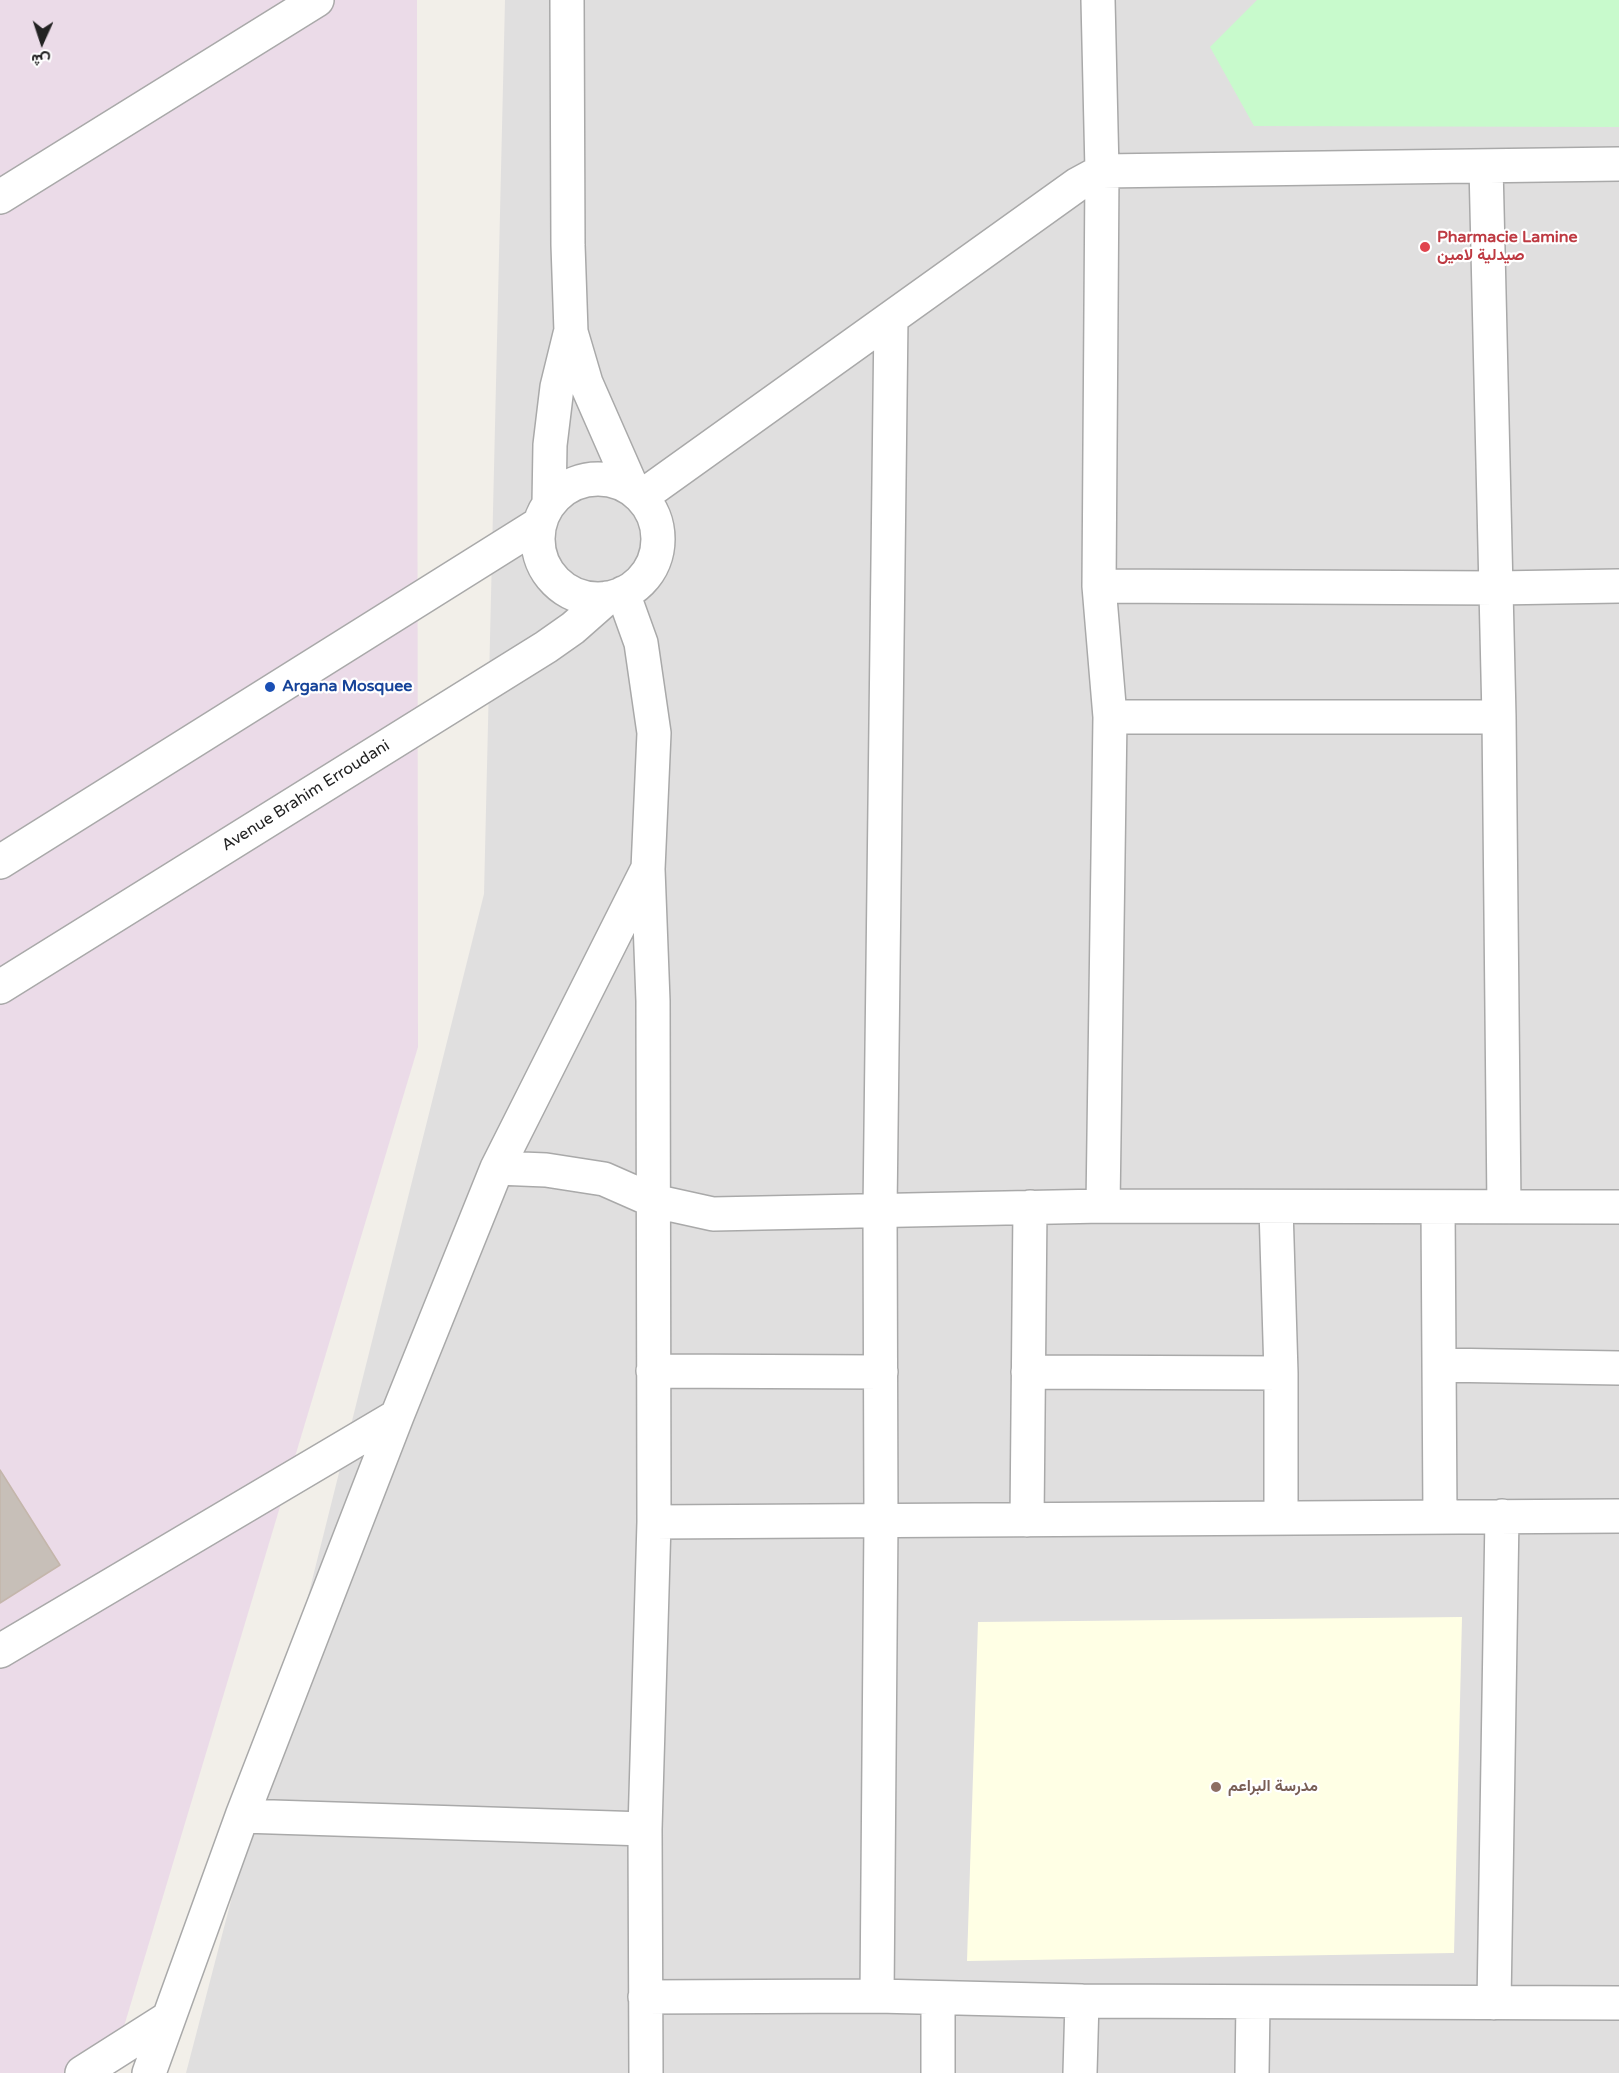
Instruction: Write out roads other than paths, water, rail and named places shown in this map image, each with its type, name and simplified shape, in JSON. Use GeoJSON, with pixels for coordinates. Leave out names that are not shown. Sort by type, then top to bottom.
{"type":"FeatureCollection","features":[{"type":"Feature","properties":{"kind":"street"},"geometry":{"type":"LineString","coordinates":[[0,198],[317,0]]}},
{"type":"Feature","properties":{"kind":"street"},"geometry":{"type":"LineString","coordinates":[[567,0],[568,245],[571,332],[586,383],[637,493],[650,509],[657,525],[658,541],[655,557],[648,572],[637,584],[615,595],[590,598],[574,594],[548,573],[541,557],[538,541],[544,514],[556,399],[571,332]]}},
{"type":"Feature","properties":{"kind":"street"},"geometry":{"type":"LineString","coordinates":[[1098,0],[1102,171],[1099,586],[1110,717],[1103,1206]]}},
{"type":"Feature","properties":{"kind":"street"},"geometry":{"type":"LineString","coordinates":[[637,493],[891,318],[1078,184],[1102,171],[1619,164]]}},
{"type":"Feature","properties":{"kind":"street"},"geometry":{"type":"LineString","coordinates":[[1485,166],[1499,717],[1504,1207]]}},
{"type":"Feature","properties":{"kind":"street"},"geometry":{"type":"LineString","coordinates":[[877,1996],[881,1521],[880,1210],[891,318]]}},
{"type":"Feature","properties":{"kind":"street"},"geometry":{"type":"LineString","coordinates":[[0,862],[544,514],[562,491],[579,482],[597,479],[616,482],[637,493]]}},
{"type":"Feature","properties":{"kind":"street"},"geometry":{"type":"LineString","coordinates":[[1099,586],[1496,588],[1619,586]]}},
{"type":"Feature","properties":{"kind":"street"},"geometry":{"type":"LineString","coordinates":[[615,595],[641,643],[654,733],[648,869],[653,1001],[654,1522],[645,1828],[646,2073]]}},
{"type":"Feature","properties":{"kind":"street","name":"Avenue Brahim Erroudani"},"geometry":{"type":"LineString","coordinates":[[0,987],[546,647],[615,595]]}},
{"type":"Feature","properties":{"kind":"street"},"geometry":{"type":"LineString","coordinates":[[1110,717],[1499,717]]}},
{"type":"Feature","properties":{"kind":"street"},"geometry":{"type":"LineString","coordinates":[[149,2073],[242,1816],[397,1416],[497,1168],[648,869]]}},
{"type":"Feature","properties":{"kind":"street"},"geometry":{"type":"LineString","coordinates":[[497,1168],[546,1170],[604,1179],[654,1201],[713,1214],[1103,1206],[1619,1208]]}},
{"type":"Feature","properties":{"kind":"street"},"geometry":{"type":"LineString","coordinates":[[1026,1520],[1030,1207]]}},
{"type":"Feature","properties":{"kind":"street"},"geometry":{"type":"LineString","coordinates":[[1438,1207],[1440,1517]]}},
{"type":"Feature","properties":{"kind":"street"},"geometry":{"type":"LineString","coordinates":[[1276,1208],[1281,1373],[1281,1517]]}},
{"type":"Feature","properties":{"kind":"street"},"geometry":{"type":"LineString","coordinates":[[1440,1365],[1619,1368]]}},
{"type":"Feature","properties":{"kind":"street"},"geometry":{"type":"LineString","coordinates":[[653,1371],[881,1372]]}},
{"type":"Feature","properties":{"kind":"street"},"geometry":{"type":"LineString","coordinates":[[1028,1372],[1281,1373]]}},
{"type":"Feature","properties":{"kind":"street"},"geometry":{"type":"LineString","coordinates":[[0,1651],[397,1416]]}},
{"type":"Feature","properties":{"kind":"street"},"geometry":{"type":"LineString","coordinates":[[1494,2003],[1502,1516]]}},
{"type":"Feature","properties":{"kind":"street"},"geometry":{"type":"LineString","coordinates":[[654,1522],[1619,1516]]}},
{"type":"Feature","properties":{"kind":"street"},"geometry":{"type":"LineString","coordinates":[[242,1816],[645,1828]]}},
{"type":"Feature","properties":{"kind":"street"},"geometry":{"type":"LineString","coordinates":[[645,1997],[877,1996],[1082,2001],[1619,2003]]}},
{"type":"Feature","properties":{"kind":"street"},"geometry":{"type":"LineString","coordinates":[[938,1998],[938,2073]]}},
{"type":"Feature","properties":{"kind":"street"},"geometry":{"type":"LineString","coordinates":[[1080,2073],[1082,2001]]}},
{"type":"Feature","properties":{"kind":"street"},"geometry":{"type":"LineString","coordinates":[[1252,2073],[1253,2002]]}},
{"type":"Feature","properties":{"kind":"street"},"geometry":{"type":"LineString","coordinates":[[82,2073],[167,2019]]}},
{"type":"Feature","properties":{"kind":"place","name":"Pharmacie Lamine صيدلية لامين"},"geometry":{"type":"Point","coordinates":[1425,247]}},
{"type":"Feature","properties":{"kind":"place","name":"Argana Mosquee"},"geometry":{"type":"Point","coordinates":[270,687]}},
{"type":"Feature","properties":{"kind":"place","name":"مدرسة البراعم"},"geometry":{"type":"Point","coordinates":[1216,1787]}}]}
